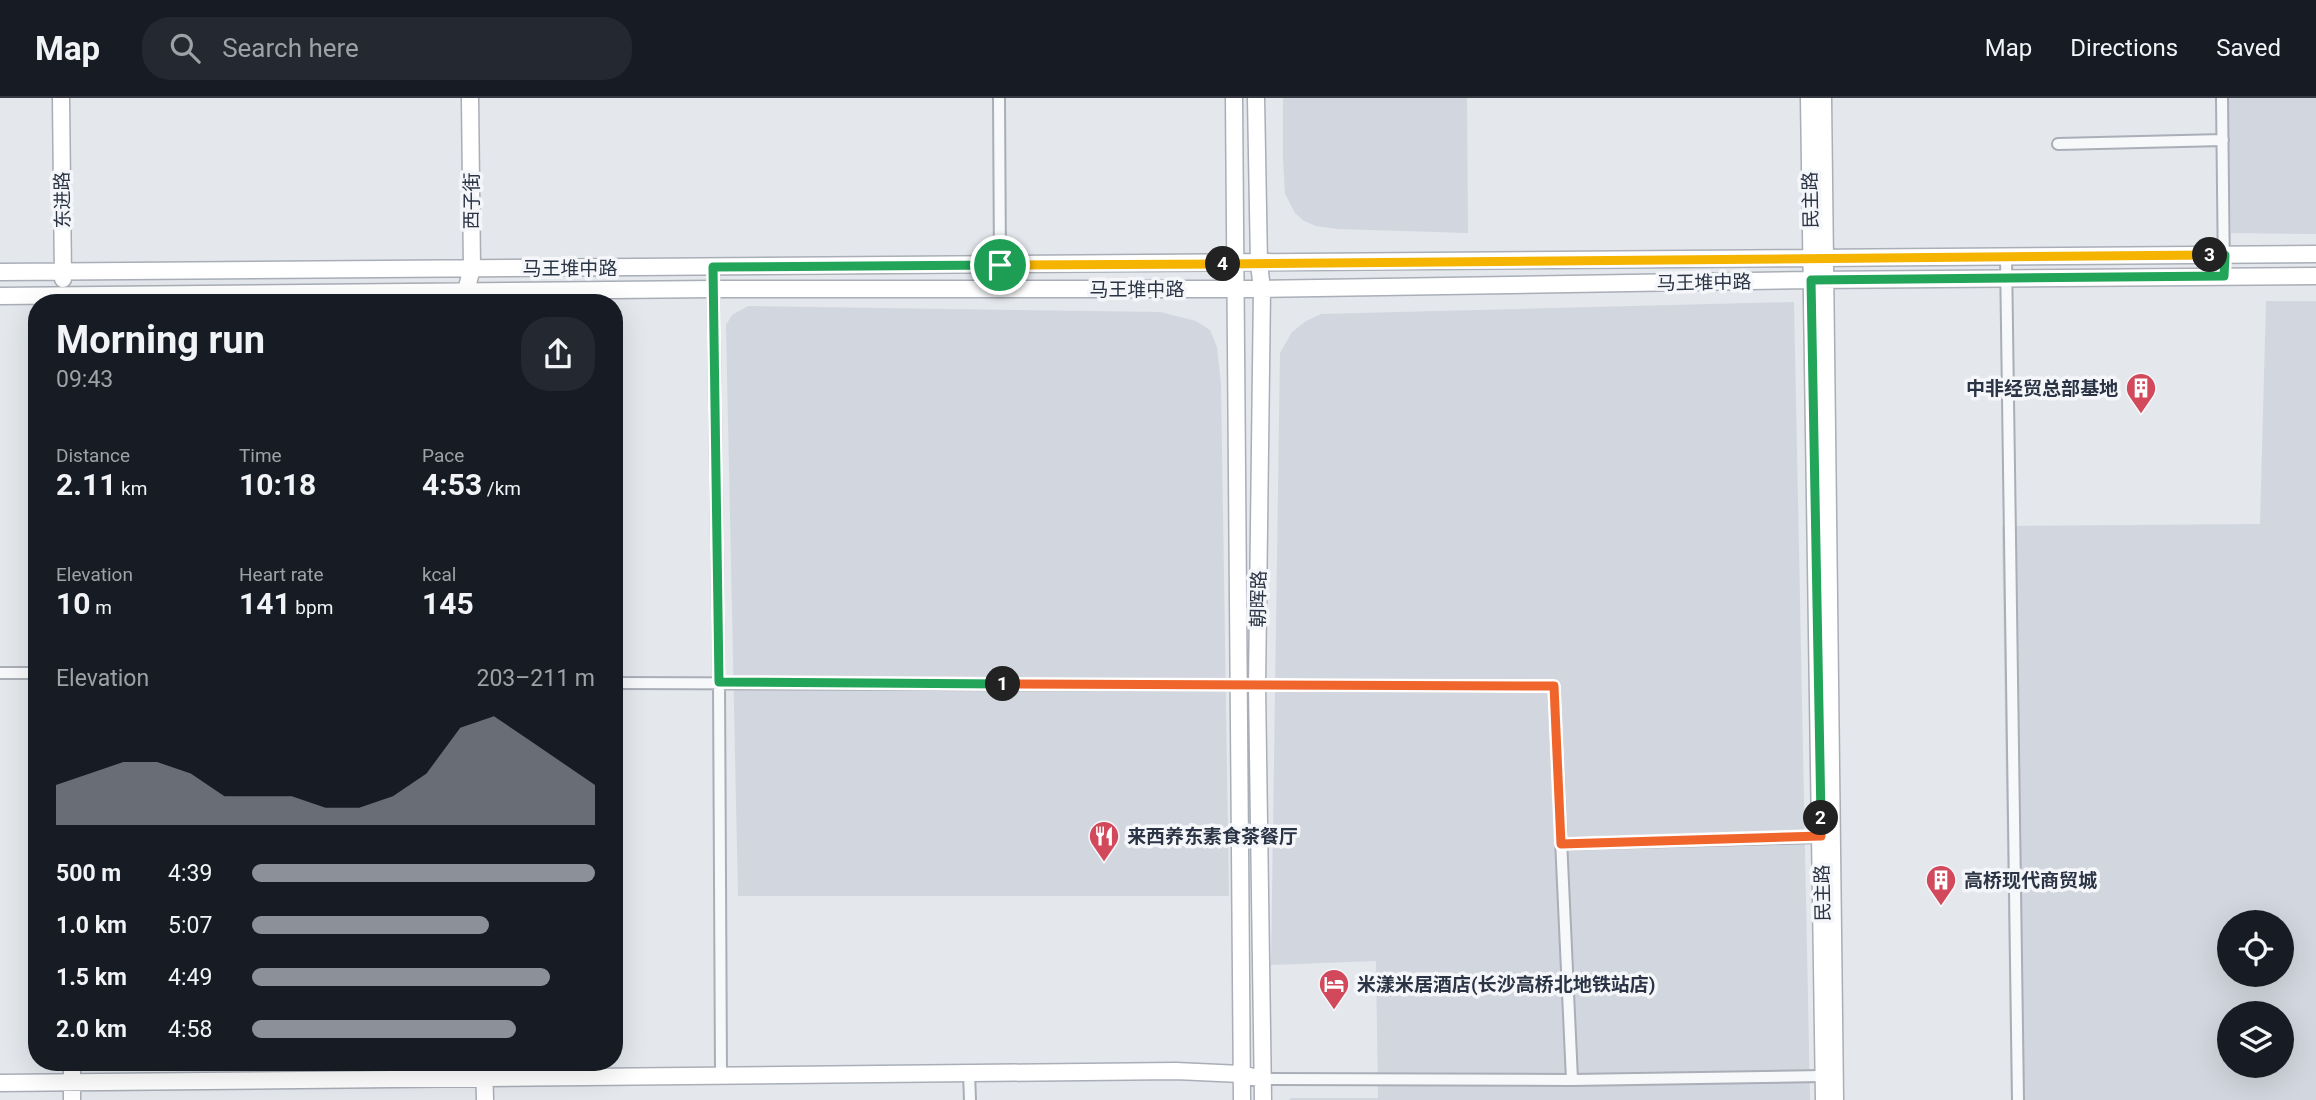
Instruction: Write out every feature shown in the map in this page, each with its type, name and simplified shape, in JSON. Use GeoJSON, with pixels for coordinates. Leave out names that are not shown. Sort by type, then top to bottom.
{"type":"FeatureCollection","features":[{"type":"Feature","properties":{"kind":"street","name":"东进路"},"geometry":{"type":"LineString","coordinates":[[61,98],[62,294]]}},
{"type":"Feature","properties":{"kind":"street","name":"西子街"},"geometry":{"type":"LineString","coordinates":[[468,294],[472,269],[470,98]]}},
{"type":"Feature","properties":{"kind":"street"},"geometry":{"type":"LineString","coordinates":[[999,98],[1000,265]]}},
{"type":"Feature","properties":{"kind":"street","name":"朝晖路"},"geometry":{"type":"LineString","coordinates":[[1234,98],[1242,1100]]}},
{"type":"Feature","properties":{"kind":"street","name":"朝晖路"},"geometry":{"type":"LineString","coordinates":[[1256,98],[1259,264],[1262,289],[1257,686],[1263,1100]]}},
{"type":"Feature","properties":{"kind":"street","name":"民主路"},"geometry":{"type":"LineString","coordinates":[[1809,98],[1818,258]]}},
{"type":"Feature","properties":{"kind":"street","name":"民主路"},"geometry":{"type":"LineString","coordinates":[[1823,98],[1818,280],[1824,1100]]}},
{"type":"Feature","properties":{"kind":"street"},"geometry":{"type":"LineString","coordinates":[[2222,98],[2224,276]]}},
{"type":"Feature","properties":{"kind":"street"},"geometry":{"type":"LineString","coordinates":[[2058,144],[2223,140]]}},
{"type":"Feature","properties":{"kind":"street","name":"马王堆中路"},"geometry":{"type":"LineString","coordinates":[[0,272],[2316,254]]}},
{"type":"Feature","properties":{"kind":"street"},"geometry":{"type":"LineString","coordinates":[[2006,257],[2018,1100]]}},
{"type":"Feature","properties":{"kind":"street"},"geometry":{"type":"LineString","coordinates":[[713,267],[721,1075]]}},
{"type":"Feature","properties":{"kind":"street","name":"马王堆中路"},"geometry":{"type":"LineString","coordinates":[[559,294],[713,289],[1262,289],[1818,280],[2316,276]]}},
{"type":"Feature","properties":{"kind":"street","name":"民主路"},"geometry":{"type":"LineString","coordinates":[[1818,280],[1835,1100]]}},
{"type":"Feature","properties":{"kind":"street","name":"马王堆中路"},"geometry":{"type":"LineString","coordinates":[[0,296],[28,297]]}},
{"type":"Feature","properties":{"kind":"street"},"geometry":{"type":"LineString","coordinates":[[0,673],[28,673]]}},
{"type":"Feature","properties":{"kind":"street"},"geometry":{"type":"LineString","coordinates":[[623,684],[1554,686],[1572,1080]]}},
{"type":"Feature","properties":{"kind":"street"},"geometry":{"type":"LineString","coordinates":[[1561,844],[1821,836]]}},
{"type":"Feature","properties":{"kind":"street"},"geometry":{"type":"LineString","coordinates":[[72,1071],[72,1100]]}},
{"type":"Feature","properties":{"kind":"street"},"geometry":{"type":"LineString","coordinates":[[0,1083],[450,1071]]}},
{"type":"Feature","properties":{"kind":"street"},"geometry":{"type":"LineString","coordinates":[[484,1071],[485,1100]]}},
{"type":"Feature","properties":{"kind":"street"},"geometry":{"type":"LineString","coordinates":[[531,1071],[721,1075],[1176,1072],[1241,1074],[1263,1079],[1572,1080],[1824,1076]]}},
{"type":"Feature","properties":{"kind":"street"},"geometry":{"type":"LineString","coordinates":[[969,1073],[970,1100]]}},
{"type":"Feature","properties":{"kind":"shaded area"},"geometry":{"type":"Polygon","coordinates":[[[1283,98],[1467,98],[1468,233],[1337,229],[1304,221],[1295,213],[1285,194],[1283,98]]]}},
{"type":"Feature","properties":{"kind":"shaded area"},"geometry":{"type":"Polygon","coordinates":[[[2228,98],[2316,98],[2316,234],[2231,233],[2228,98]]]}},
{"type":"Feature","properties":{"kind":"shaded area"},"geometry":{"type":"Polygon","coordinates":[[[2266,301],[2316,301],[2316,1100],[2011,1100],[2002,526],[2260,524],[2266,301]]]}},
{"type":"Feature","properties":{"kind":"shaded area"},"geometry":{"type":"Polygon","coordinates":[[[1794,302],[1810,1100],[1289,1100],[1378,1098],[1376,961],[1271,965],[1280,353],[1292,332],[1321,314],[1794,302]]]}},
{"type":"Feature","properties":{"kind":"shaded area"},"geometry":{"type":"Polygon","coordinates":[[[748,306],[1160,312],[1196,321],[1210,330],[1217,347],[1221,384],[1229,896],[738,896],[726,325],[732,315],[748,306]]]}},
{"type":"Feature","properties":{"kind":"place","name":"中非经贸总部基地"},"geometry":{"type":"Point","coordinates":[2141,415]}},
{"type":"Feature","properties":{"kind":"place","name":"来西养东素食茶餐厅"},"geometry":{"type":"Point","coordinates":[1104,863]}},
{"type":"Feature","properties":{"kind":"place","name":"高桥现代商贸城"},"geometry":{"type":"Point","coordinates":[1941,907]}},
{"type":"Feature","properties":{"kind":"place","name":"米漾米居酒店(长沙高桥北地铁站店)"},"geometry":{"type":"Point","coordinates":[1334,1011]}},
{"type":"Feature","properties":{"kind":"route"},"geometry":{"type":"LineString","coordinates":[[2225,255],[2224,276],[1811,280],[1821,836],[1561,844],[1554,686],[719,682],[713,267],[1000,265],[2225,255]]}}]}
